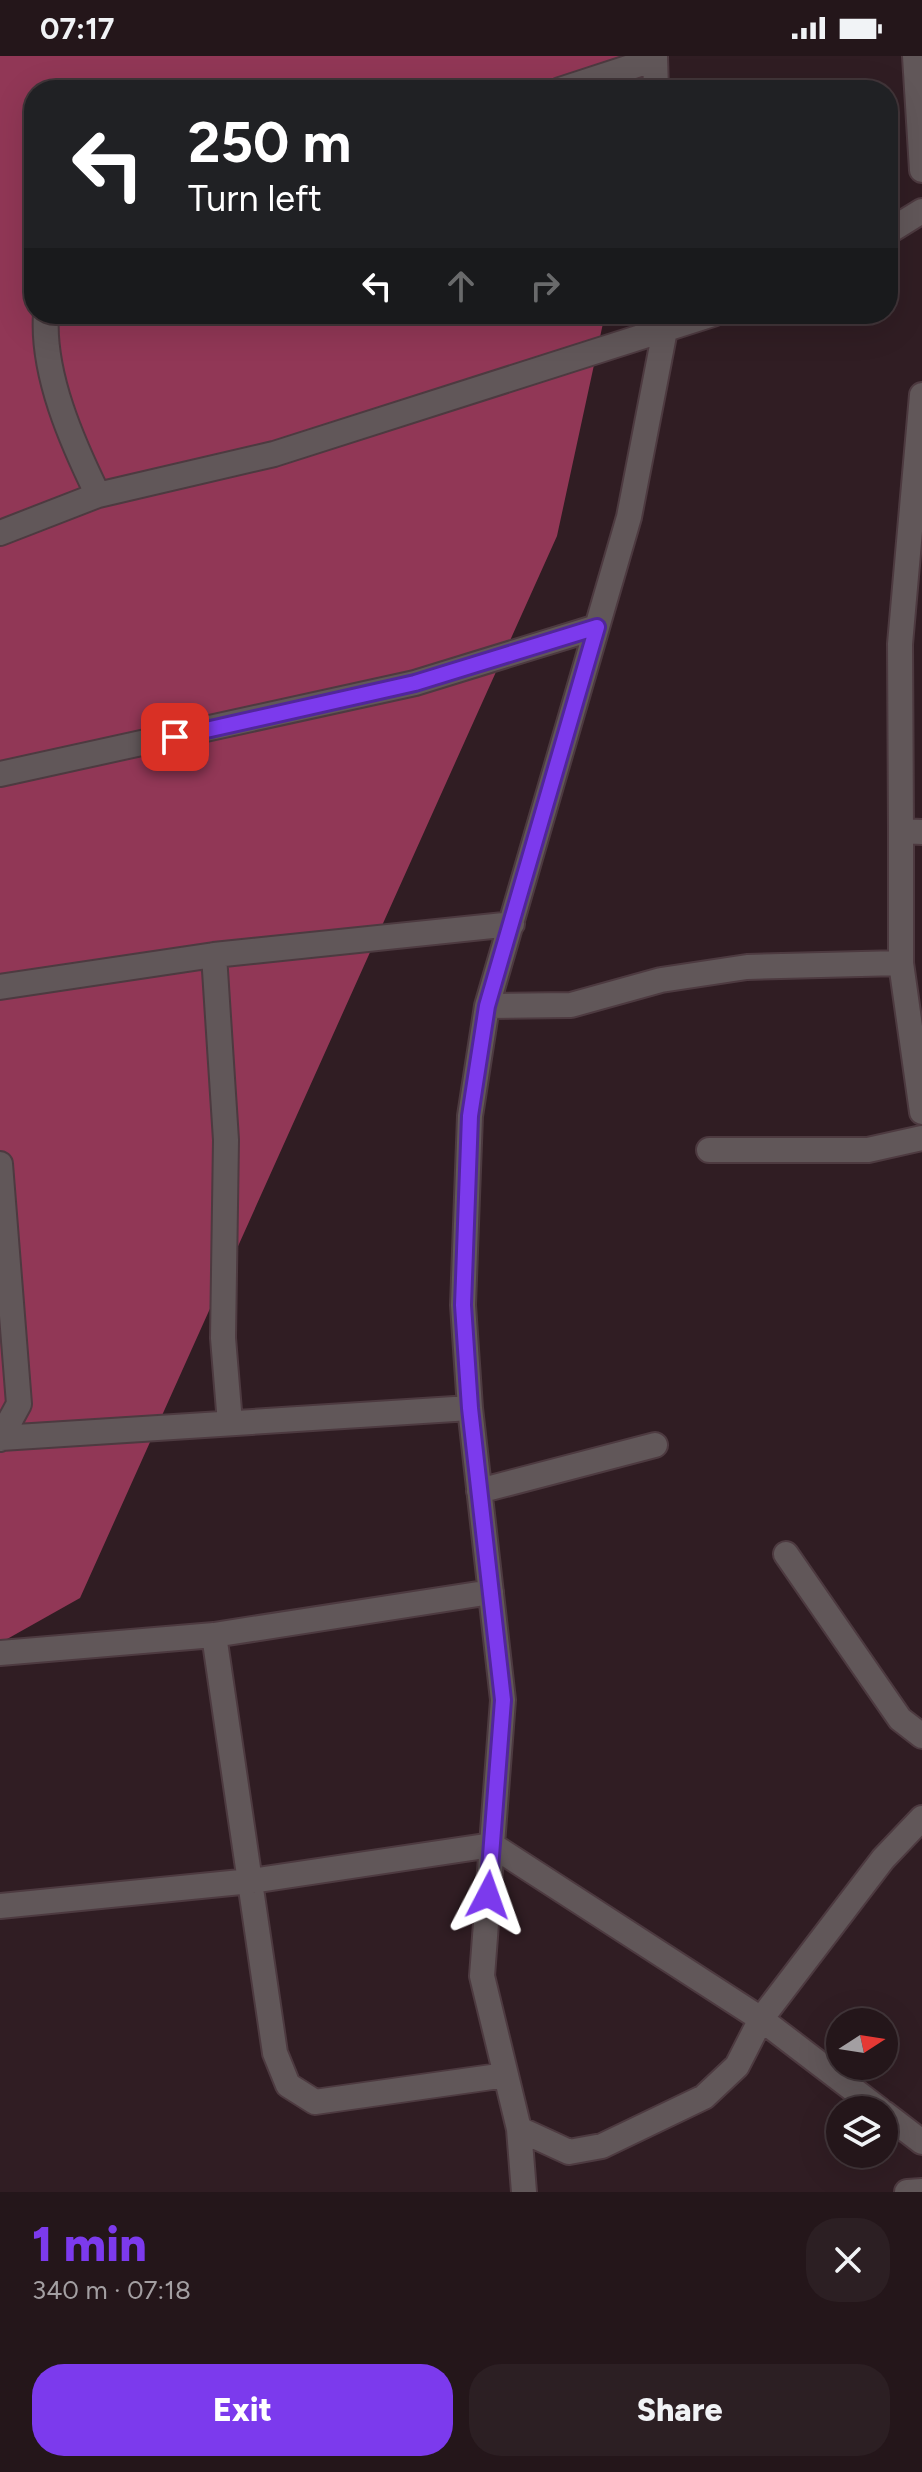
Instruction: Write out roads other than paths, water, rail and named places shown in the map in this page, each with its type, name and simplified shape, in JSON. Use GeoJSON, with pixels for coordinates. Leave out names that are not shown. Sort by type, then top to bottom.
{"type":"FeatureCollection","features":[{"type":"Feature","properties":{"kind":"street"},"geometry":{"type":"LineString","coordinates":[[915,56],[922,170]]}},
{"type":"Feature","properties":{"kind":"street"},"geometry":{"type":"LineString","coordinates":[[590,80],[655,58],[656,80]]}},
{"type":"Feature","properties":{"kind":"street"},"geometry":{"type":"LineString","coordinates":[[898,226],[922,211]]}},
{"type":"Feature","properties":{"kind":"street"},"geometry":{"type":"LineString","coordinates":[[45,324],[68,433],[98,495]]}},
{"type":"Feature","properties":{"kind":"street"},"geometry":{"type":"LineString","coordinates":[[0,533],[98,495],[274,454],[659,324]]}},
{"type":"Feature","properties":{"kind":"street"},"geometry":{"type":"LineString","coordinates":[[524,2192],[519,2129],[482,1976],[503,1700],[470,1408],[463,1305],[470,1116],[487,1006],[629,517],[665,324]]}},
{"type":"Feature","properties":{"kind":"street"},"geometry":{"type":"LineString","coordinates":[[922,395],[911,645],[911,832],[901,963],[922,1112]]}},
{"type":"Feature","properties":{"kind":"street"},"geometry":{"type":"LineString","coordinates":[[0,774],[415,683],[597,627]]}},
{"type":"Feature","properties":{"kind":"street"},"geometry":{"type":"LineString","coordinates":[[0,987],[214,955],[512,924]]}},
{"type":"Feature","properties":{"kind":"street"},"geometry":{"type":"LineString","coordinates":[[214,955],[226,1140],[223,1338],[230,1423]]}},
{"type":"Feature","properties":{"kind":"street"},"geometry":{"type":"LineString","coordinates":[[487,1006],[571,1005],[661,980],[747,967],[901,963]]}},
{"type":"Feature","properties":{"kind":"street"},"geometry":{"type":"LineString","coordinates":[[709,1150],[868,1150],[922,1138]]}},
{"type":"Feature","properties":{"kind":"street"},"geometry":{"type":"LineString","coordinates":[[0,1164],[19,1404],[1,1439]]}},
{"type":"Feature","properties":{"kind":"street"},"geometry":{"type":"LineString","coordinates":[[1,1439],[470,1408]]}},
{"type":"Feature","properties":{"kind":"street"},"geometry":{"type":"LineString","coordinates":[[479,1491],[655,1445]]}},
{"type":"Feature","properties":{"kind":"street"},"geometry":{"type":"LineString","coordinates":[[786,1554],[900,1719],[922,1736]]}},
{"type":"Feature","properties":{"kind":"street"},"geometry":{"type":"LineString","coordinates":[[0,1653],[214,1635],[491,1592]]}},
{"type":"Feature","properties":{"kind":"street"},"geometry":{"type":"LineString","coordinates":[[214,1635],[275,2053],[288,2085],[315,2102],[506,2075]]}},
{"type":"Feature","properties":{"kind":"street"},"geometry":{"type":"LineString","coordinates":[[519,2129],[569,2152],[602,2146],[704,2097],[737,2066],[761,2019],[883,1859],[922,1818]]}},
{"type":"Feature","properties":{"kind":"street"},"geometry":{"type":"LineString","coordinates":[[0,1906],[251,1881],[492,1845],[761,2019],[862,2096]]}},
{"type":"Feature","properties":{"kind":"street"},"geometry":{"type":"LineString","coordinates":[[898,2123],[922,2142]]}},
{"type":"Feature","properties":{"kind":"street"},"geometry":{"type":"LineString","coordinates":[[907,2192],[922,2191]]}}]}
